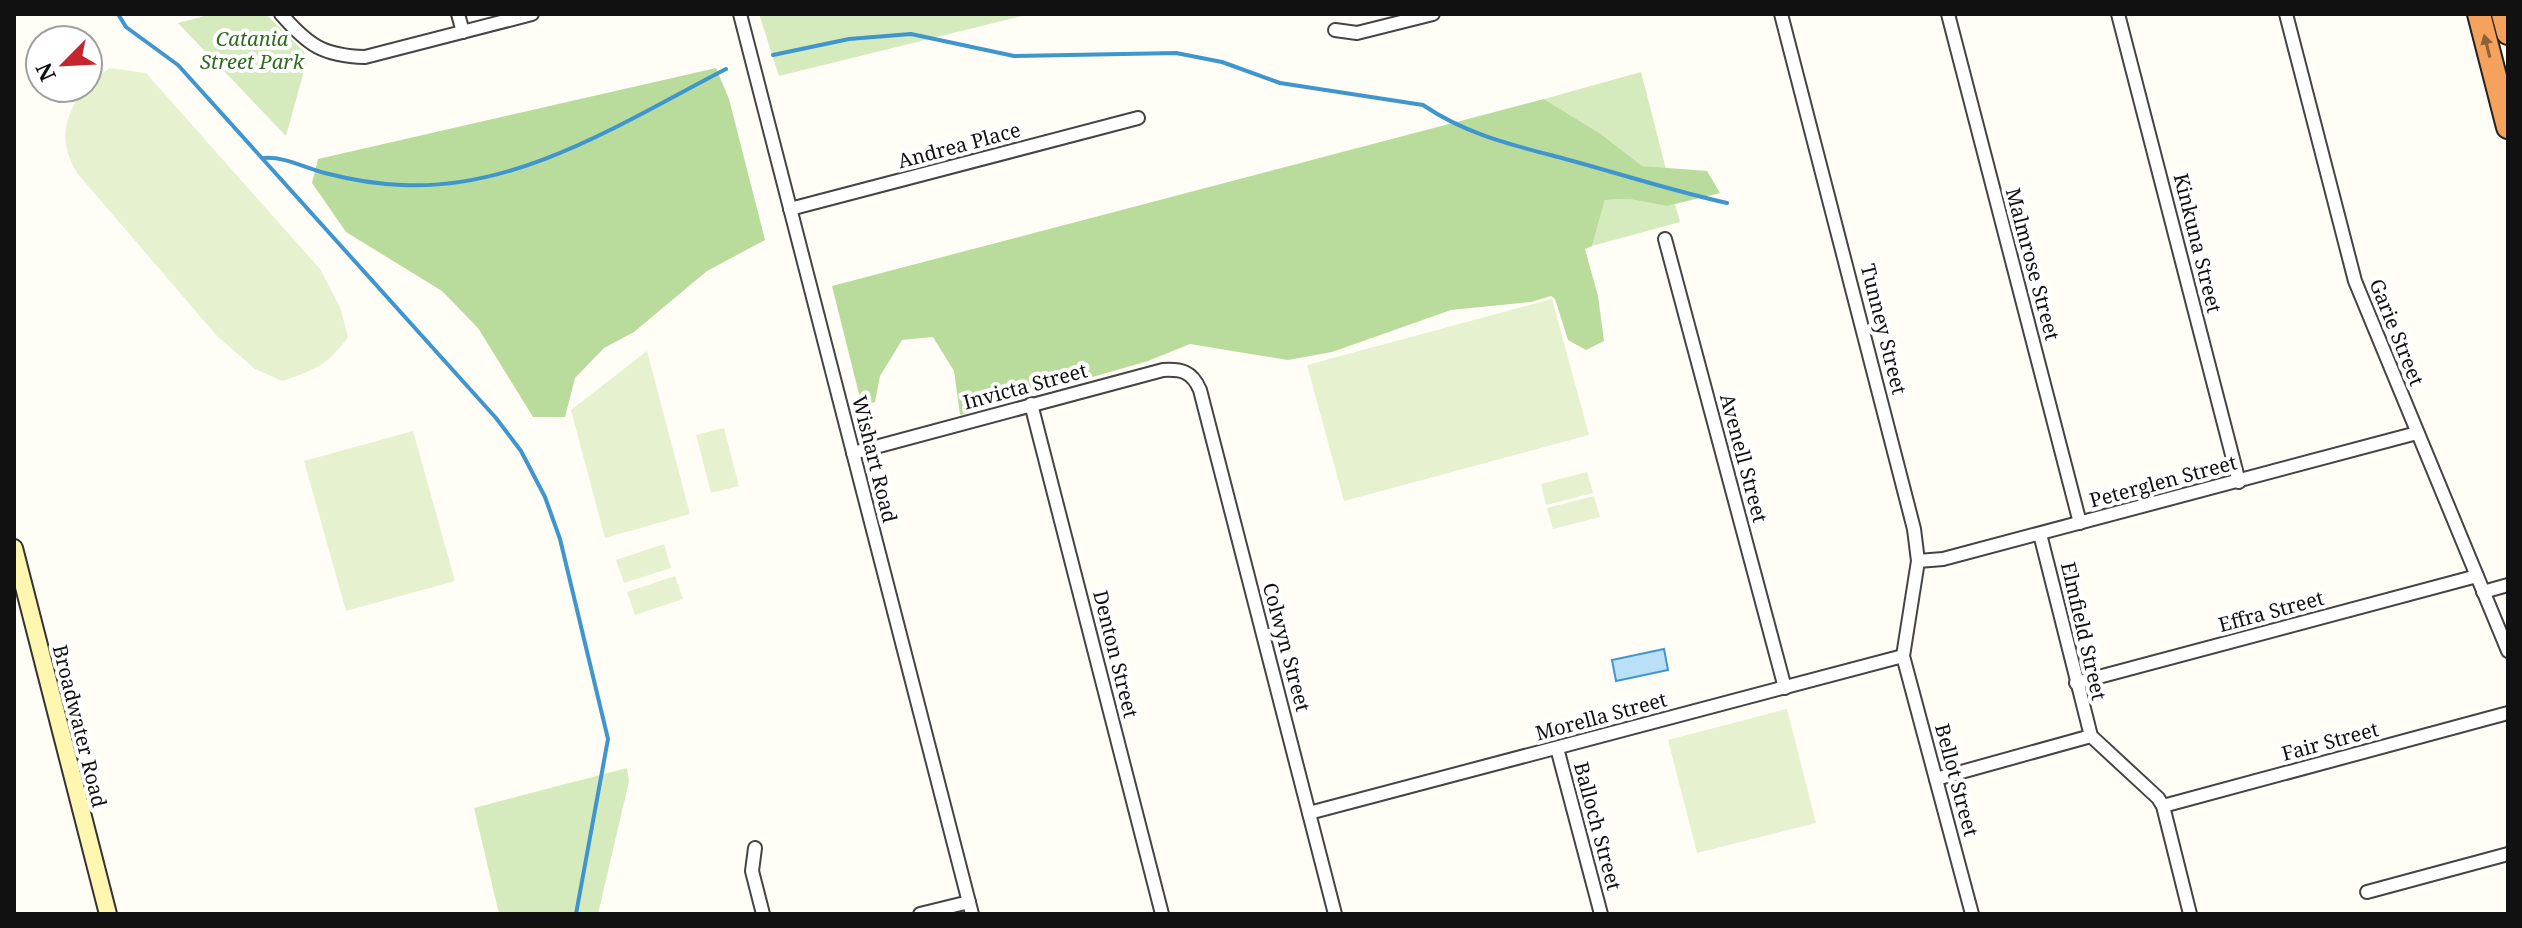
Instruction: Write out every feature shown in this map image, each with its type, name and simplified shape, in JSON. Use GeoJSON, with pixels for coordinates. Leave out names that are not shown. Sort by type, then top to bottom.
{"type":"FeatureCollection","features":[{"type":"Feature","properties":{"kind":"highway"},"geometry":{"type":"LineString","coordinates":[[2479,14],[2502,77],[2508,127]]}},
{"type":"Feature","properties":{"kind":"highway"},"geometry":{"type":"LineString","coordinates":[[2503,14],[2508,33]]}},
{"type":"Feature","properties":{"kind":"main road","name":"Broadwater Road"},"geometry":{"type":"LineString","coordinates":[[14,548],[19,586],[108,914]]}},
{"type":"Feature","properties":{"kind":"street"},"geometry":{"type":"LineString","coordinates":[[281,14],[300,36],[320,50],[342,56],[365,57],[532,14]]}},
{"type":"Feature","properties":{"kind":"street"},"geometry":{"type":"LineString","coordinates":[[458,14],[463,32]]}},
{"type":"Feature","properties":{"kind":"street","name":"Wishart Road"},"geometry":{"type":"LineString","coordinates":[[740,14],[971,908]]}},
{"type":"Feature","properties":{"kind":"street"},"geometry":{"type":"LineString","coordinates":[[1335,30],[1357,33],[1433,14]]}},
{"type":"Feature","properties":{"kind":"street","name":"Tunney Street"},"geometry":{"type":"LineString","coordinates":[[1781,14],[1914,529],[1918,561],[1903,656]]}},
{"type":"Feature","properties":{"kind":"street","name":"Malmrose Street"},"geometry":{"type":"LineString","coordinates":[[1948,14],[2080,523]]}},
{"type":"Feature","properties":{"kind":"street","name":"Kinkuna Street"},"geometry":{"type":"LineString","coordinates":[[2118,14],[2239,482]]}},
{"type":"Feature","properties":{"kind":"street","name":"Garie Street"},"geometry":{"type":"LineString","coordinates":[[2286,14],[2355,281],[2508,651]]}},
{"type":"Feature","properties":{"kind":"street","name":"Andrea Place"},"geometry":{"type":"LineString","coordinates":[[790,209],[1138,118]]}},
{"type":"Feature","properties":{"kind":"street","name":"Avenell Street"},"geometry":{"type":"LineString","coordinates":[[1665,239],[1785,688]]}},
{"type":"Feature","properties":{"kind":"street","name":"Invicta Street"},"geometry":{"type":"LineString","coordinates":[[853,453],[1163,370],[1182,370],[1191,375],[1200,390]]}},
{"type":"Feature","properties":{"kind":"street","name":"Colwyn Street"},"geometry":{"type":"LineString","coordinates":[[1200,390],[1335,914]]}},
{"type":"Feature","properties":{"kind":"street","name":"Denton Street"},"geometry":{"type":"LineString","coordinates":[[1031,404],[1162,914]]}},
{"type":"Feature","properties":{"kind":"street","name":"Peterglen Street"},"geometry":{"type":"LineString","coordinates":[[1918,561],[1943,559],[2417,433]]}},
{"type":"Feature","properties":{"kind":"street","name":"Elmfield Street"},"geometry":{"type":"LineString","coordinates":[[2040,534],[2091,736]]}},
{"type":"Feature","properties":{"kind":"street","name":"Effra Street"},"geometry":{"type":"LineString","coordinates":[[2076,683],[2477,576]]}},
{"type":"Feature","properties":{"kind":"street"},"geometry":{"type":"LineString","coordinates":[[2483,592],[2508,585]]}},
{"type":"Feature","properties":{"kind":"street","name":"Morella Street"},"geometry":{"type":"LineString","coordinates":[[1309,813],[1903,656]]}},
{"type":"Feature","properties":{"kind":"street","name":"Bellot Street"},"geometry":{"type":"LineString","coordinates":[[1903,656],[1972,914]]}},
{"type":"Feature","properties":{"kind":"street","name":"Fair Street"},"geometry":{"type":"LineString","coordinates":[[2163,806],[2508,713]]}},
{"type":"Feature","properties":{"kind":"street"},"geometry":{"type":"LineString","coordinates":[[1936,779],[2091,736],[2163,806],[2190,914]]}},
{"type":"Feature","properties":{"kind":"street","name":"Balloch Street"},"geometry":{"type":"LineString","coordinates":[[1557,748],[1601,914]]}},
{"type":"Feature","properties":{"kind":"street"},"geometry":{"type":"LineString","coordinates":[[755,848],[752,871],[763,914]]}},
{"type":"Feature","properties":{"kind":"street"},"geometry":{"type":"LineString","coordinates":[[2367,892],[2508,854]]}},
{"type":"Feature","properties":{"kind":"street"},"geometry":{"type":"LineString","coordinates":[[920,914],[971,908]]}},
{"type":"Feature","properties":{"kind":"green space","name":"Catania Street Park"},"geometry":{"type":"Polygon","coordinates":[[[212,14],[266,14],[308,56],[286,136],[178,23],[212,14]]]}},
{"type":"Feature","properties":{"kind":"green space"},"geometry":{"type":"Polygon","coordinates":[[[759,14],[1030,14],[779,76],[759,14]]]}},
{"type":"Feature","properties":{"kind":"green space"},"geometry":{"type":"Polygon","coordinates":[[[110,68],[146,73],[320,269],[340,307],[348,337],[327,360],[312,370],[282,381],[255,369],[217,336],[77,173],[65,139],[68,120],[75,104],[104,104],[104,72],[110,68]]]}},
{"type":"Feature","properties":{"kind":"green space"},"geometry":{"type":"Polygon","coordinates":[[[716,68],[729,99],[765,240],[707,271],[634,332],[604,348],[575,378],[565,417],[533,417],[478,328],[442,291],[346,232],[312,183],[318,159],[716,68]]]}},
{"type":"Feature","properties":{"kind":"green space"},"geometry":{"type":"Polygon","coordinates":[[[1641,72],[1666,169],[1642,166],[1601,134],[1544,99],[1641,72]]]}},
{"type":"Feature","properties":{"kind":"green space"},"geometry":{"type":"Polygon","coordinates":[[[1544,99],[1601,134],[1642,166],[1707,171],[1720,193],[1667,206],[1629,199],[1605,200],[1592,246],[1585,249],[1598,296],[1604,341],[1586,350],[1568,340],[1555,299],[1551,296],[1531,302],[1451,310],[1332,352],[1288,360],[1190,344],[1148,361],[960,415],[954,371],[933,337],[902,340],[880,376],[875,402],[862,406],[832,286],[1544,99]]]}},
{"type":"Feature","properties":{"kind":"green space"},"geometry":{"type":"Polygon","coordinates":[[[1629,199],[1667,206],[1675,204],[1680,222],[1592,246],[1605,200],[1629,199]]]}},
{"type":"Feature","properties":{"kind":"green space"},"geometry":{"type":"Polygon","coordinates":[[[1552,299],[1589,435],[1344,501],[1307,365],[1552,299]]]}},
{"type":"Feature","properties":{"kind":"green space"},"geometry":{"type":"Polygon","coordinates":[[[647,351],[690,514],[605,538],[571,410],[647,351]]]}},
{"type":"Feature","properties":{"kind":"green space"},"geometry":{"type":"Polygon","coordinates":[[[724,428],[739,486],[711,493],[696,435],[724,428]]]}},
{"type":"Feature","properties":{"kind":"green space"},"geometry":{"type":"Polygon","coordinates":[[[413,431],[455,581],[346,611],[304,461],[413,431]]]}},
{"type":"Feature","properties":{"kind":"green space"},"geometry":{"type":"Polygon","coordinates":[[[1587,472],[1593,493],[1546,505],[1541,484],[1587,472]]]}},
{"type":"Feature","properties":{"kind":"green space"},"geometry":{"type":"Polygon","coordinates":[[[1594,496],[1600,517],[1553,529],[1547,508],[1594,496]]]}},
{"type":"Feature","properties":{"kind":"green space"},"geometry":{"type":"Polygon","coordinates":[[[664,544],[671,568],[624,583],[616,560],[664,544]]]}},
{"type":"Feature","properties":{"kind":"green space"},"geometry":{"type":"Polygon","coordinates":[[[675,576],[683,599],[635,615],[627,592],[675,576]]]}},
{"type":"Feature","properties":{"kind":"green space"},"geometry":{"type":"Polygon","coordinates":[[[1787,709],[1816,823],[1697,853],[1668,740],[1787,709]]]}},
{"type":"Feature","properties":{"kind":"green space"},"geometry":{"type":"Polygon","coordinates":[[[627,768],[629,781],[598,914],[499,914],[474,808],[627,768]]]}},
{"type":"Feature","properties":{"kind":"water"},"geometry":{"type":"Polygon","coordinates":[[[1664,649],[1668,670],[1616,681],[1612,660],[1664,649]]]}},
{"type":"Feature","properties":{"kind":"waterway"},"geometry":{"type":"LineString","coordinates":[[118,14],[126,27],[178,65],[496,418],[521,451],[545,497],[560,539],[608,739],[576,914]]}},
{"type":"Feature","properties":{"kind":"waterway"},"geometry":{"type":"LineString","coordinates":[[773,55],[849,39],[911,34],[1014,56],[1176,53],[1222,62],[1280,83],[1423,105],[1454,123],[1503,142],[1727,203]]}},
{"type":"Feature","properties":{"kind":"waterway"},"geometry":{"type":"LineString","coordinates":[[264,158],[280,159],[321,172],[374,183],[445,184],[488,177],[570,149],[726,69]]}}]}
